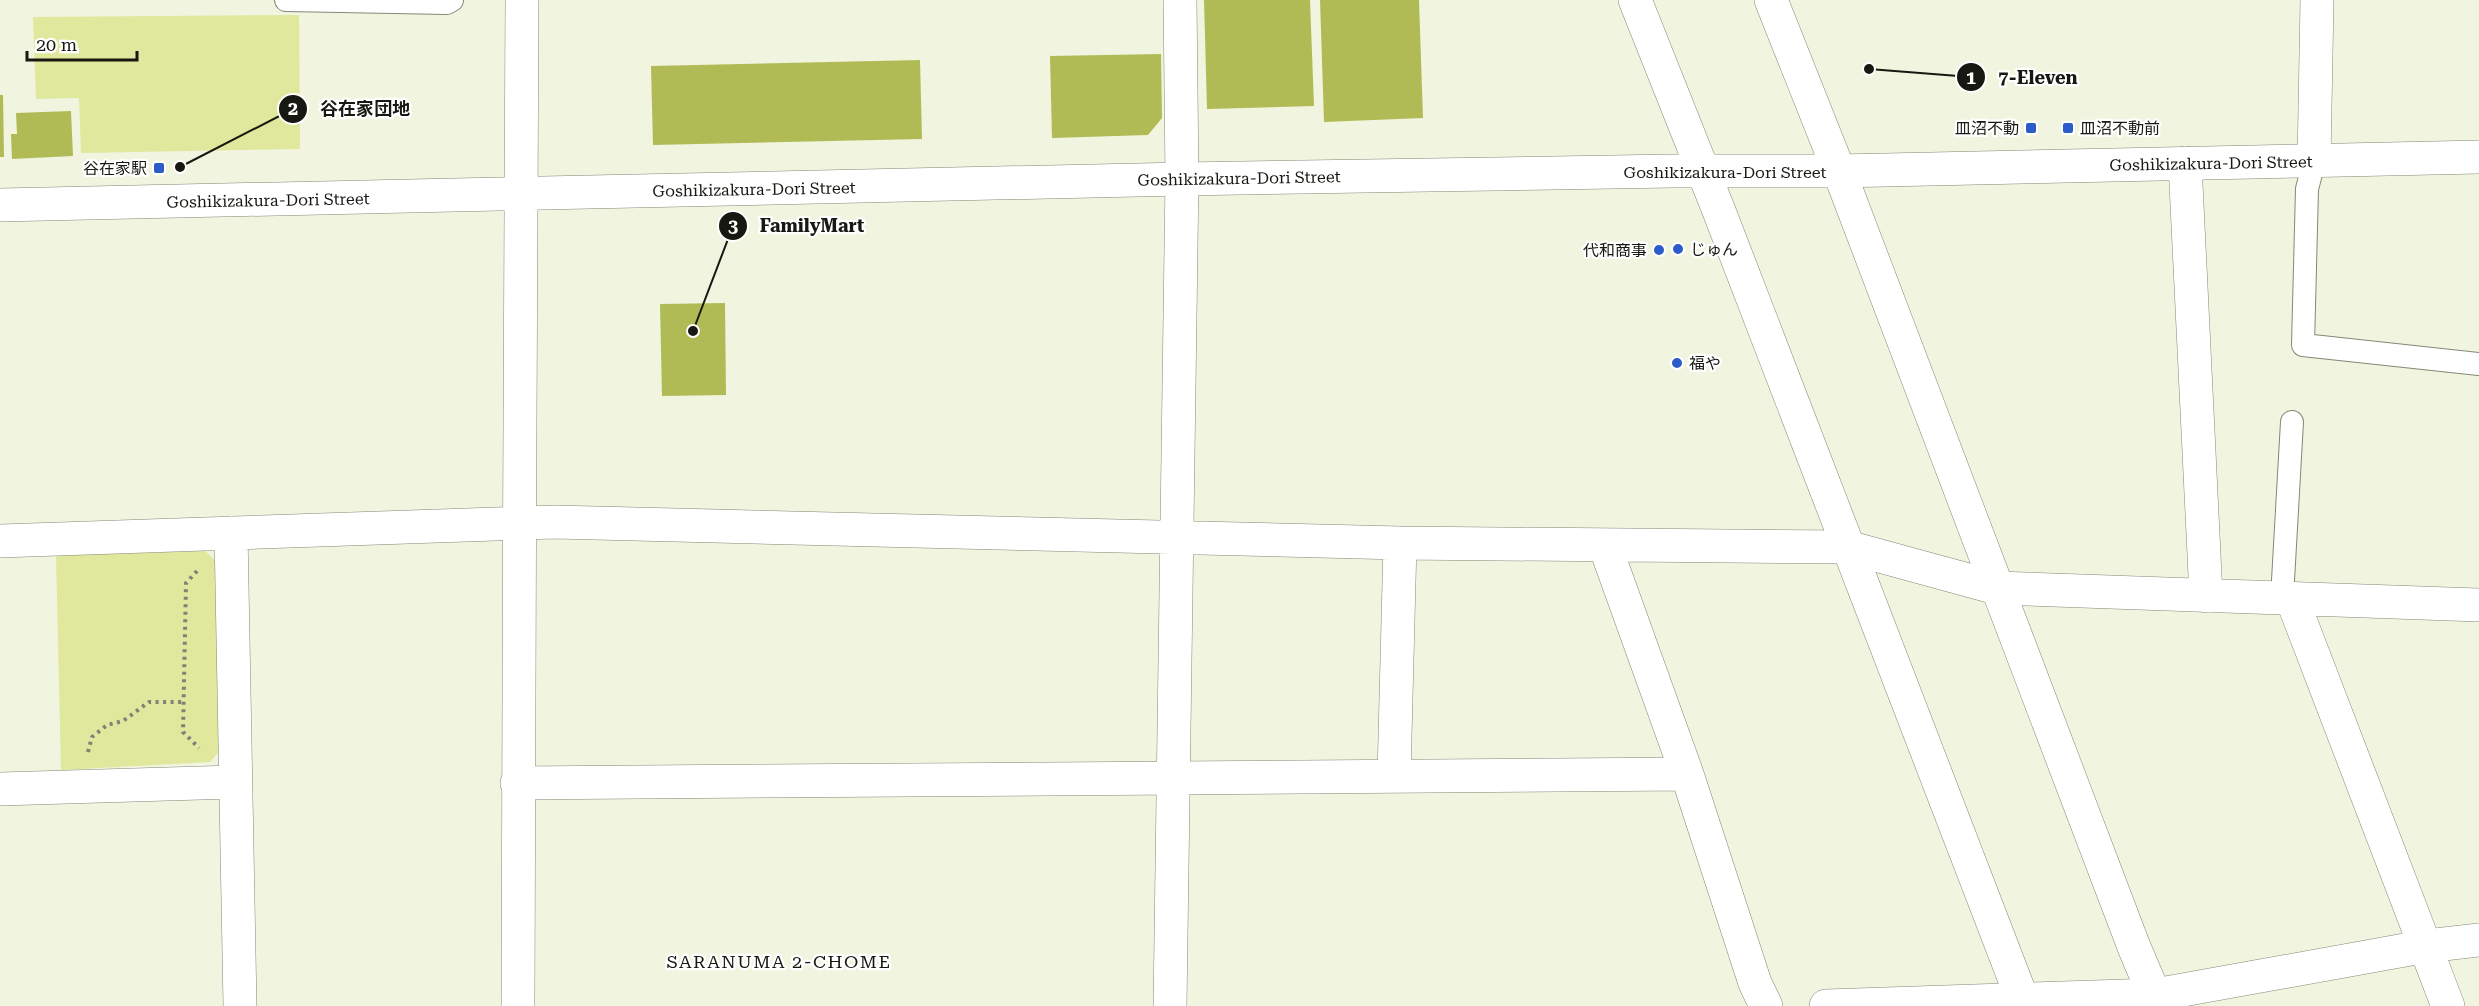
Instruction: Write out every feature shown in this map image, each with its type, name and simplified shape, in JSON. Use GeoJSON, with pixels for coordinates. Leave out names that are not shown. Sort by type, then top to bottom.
{"type":"FeatureCollection","features":[{"type":"Feature","properties":{"kind":"street"},"geometry":{"type":"LineString","coordinates":[[518,1006],[518,522],[522,0]]}},
{"type":"Feature","properties":{"kind":"street"},"geometry":{"type":"LineString","coordinates":[[1170,1006],[1182,179],[1180,0]]}},
{"type":"Feature","properties":{"kind":"street"},"geometry":{"type":"LineString","coordinates":[[1635,0],[2023,1001]]}},
{"type":"Feature","properties":{"kind":"street"},"geometry":{"type":"LineString","coordinates":[[1771,0],[1839,171],[2134,947],[2157,1001]]}},
{"type":"Feature","properties":{"kind":"street"},"geometry":{"type":"LineString","coordinates":[[2314,162],[2317,0]]}},
{"type":"Feature","properties":{"kind":"street","name":"Goshikizakura-Dori Street"},"geometry":{"type":"LineString","coordinates":[[0,205],[1182,179],[1839,171],[2479,158]]}},
{"type":"Feature","properties":{"kind":"street"},"geometry":{"type":"LineString","coordinates":[[2186,163],[2206,596]]}},
{"type":"Feature","properties":{"kind":"street"},"geometry":{"type":"LineString","coordinates":[[0,541],[518,522],[1400,543],[1847,547],[1997,588],[2479,605]]}},
{"type":"Feature","properties":{"kind":"street"},"geometry":{"type":"LineString","coordinates":[[231,533],[240,1006]]}},
{"type":"Feature","properties":{"kind":"street"},"geometry":{"type":"LineString","coordinates":[[1394,776],[1400,543]]}},
{"type":"Feature","properties":{"kind":"street"},"geometry":{"type":"LineString","coordinates":[[1605,546],[1686,774],[1755,983],[1766,1006]]}},
{"type":"Feature","properties":{"kind":"street"},"geometry":{"type":"LineString","coordinates":[[2287,599],[2427,946],[2448,1006]]}},
{"type":"Feature","properties":{"kind":"street"},"geometry":{"type":"LineString","coordinates":[[518,783],[1686,774]]}},
{"type":"Feature","properties":{"kind":"street"},"geometry":{"type":"LineString","coordinates":[[0,789],[234,782]]}},
{"type":"Feature","properties":{"kind":"street"},"geometry":{"type":"LineString","coordinates":[[1826,1006],[2023,1001],[2157,1001],[2427,946],[2479,940]]}},
{"type":"Feature","properties":{"kind":"lane"},"geometry":{"type":"LineString","coordinates":[[286,0],[447,3],[452,0]]}},
{"type":"Feature","properties":{"kind":"lane"},"geometry":{"type":"LineString","coordinates":[[2314,162],[2307,189],[2303,345],[2479,364]]}},
{"type":"Feature","properties":{"kind":"lane"},"geometry":{"type":"LineString","coordinates":[[2287,599],[2292,422]]}},
{"type":"Feature","properties":{"kind":"path"},"geometry":{"type":"LineString","coordinates":[[186,583],[183,732],[234,782]]}},
{"type":"Feature","properties":{"kind":"path"},"geometry":{"type":"LineString","coordinates":[[90,786],[88,752],[92,736],[107,725],[123,721],[149,702],[183,702]]}},
{"type":"Feature","properties":{"kind":"green space"},"geometry":{"type":"Polygon","coordinates":[[[299,15],[300,149],[81,153],[79,98],[36,99],[33,17],[299,15]]]}},
{"type":"Feature","properties":{"kind":"green space"},"geometry":{"type":"Polygon","coordinates":[[[205,551],[217,562],[221,749],[210,762],[61,770],[56,555],[205,551]]]}},
{"type":"Feature","properties":{"kind":"building"},"geometry":{"type":"Polygon","coordinates":[[[1204,0],[1310,0],[1314,106],[1207,109],[1204,0]]]}},
{"type":"Feature","properties":{"kind":"building"},"geometry":{"type":"Polygon","coordinates":[[[1320,0],[1419,0],[1423,118],[1324,122],[1320,0]]]}},
{"type":"Feature","properties":{"kind":"building"},"geometry":{"type":"Polygon","coordinates":[[[1161,54],[1162,118],[1148,135],[1052,138],[1050,56],[1161,54]]]}},
{"type":"Feature","properties":{"kind":"building"},"geometry":{"type":"Polygon","coordinates":[[[920,60],[922,139],[653,145],[651,66],[920,60]]]}},
{"type":"Feature","properties":{"kind":"building"},"geometry":{"type":"Polygon","coordinates":[[[0,95],[3,95],[4,157],[0,157],[0,95]]]}},
{"type":"Feature","properties":{"kind":"building"},"geometry":{"type":"Polygon","coordinates":[[[71,111],[73,156],[12,159],[11,134],[17,134],[16,113],[71,111]]]}},
{"type":"Feature","properties":{"kind":"building"},"geometry":{"type":"Polygon","coordinates":[[[725,303],[726,395],[662,396],[660,304],[725,303]]]}},
{"type":"Feature","properties":{"kind":"place","name":"7-Eleven"},"geometry":{"type":"Point","coordinates":[1869,69]}},
{"type":"Feature","properties":{"kind":"place","name":"皿沼不動"},"geometry":{"type":"Point","coordinates":[2031,128]}},
{"type":"Feature","properties":{"kind":"place","name":"皿沼不動前"},"geometry":{"type":"Point","coordinates":[2068,128]}},
{"type":"Feature","properties":{"kind":"place","name":"谷在家団地"},"geometry":{"type":"Point","coordinates":[180,167]}},
{"type":"Feature","properties":{"kind":"place","name":"谷在家駅"},"geometry":{"type":"Point","coordinates":[159,168]}},
{"type":"Feature","properties":{"kind":"place","name":"じゅん"},"geometry":{"type":"Point","coordinates":[1678,249]}},
{"type":"Feature","properties":{"kind":"place","name":"代和商事"},"geometry":{"type":"Point","coordinates":[1659,250]}},
{"type":"Feature","properties":{"kind":"place","name":"FamilyMart"},"geometry":{"type":"Point","coordinates":[693,331]}},
{"type":"Feature","properties":{"kind":"place","name":"福や"},"geometry":{"type":"Point","coordinates":[1677,363]}},
{"type":"Feature","properties":{"kind":"district","name":"SARANUMA 2-CHOME"},"geometry":{"type":"Point","coordinates":[779,962]}}]}
